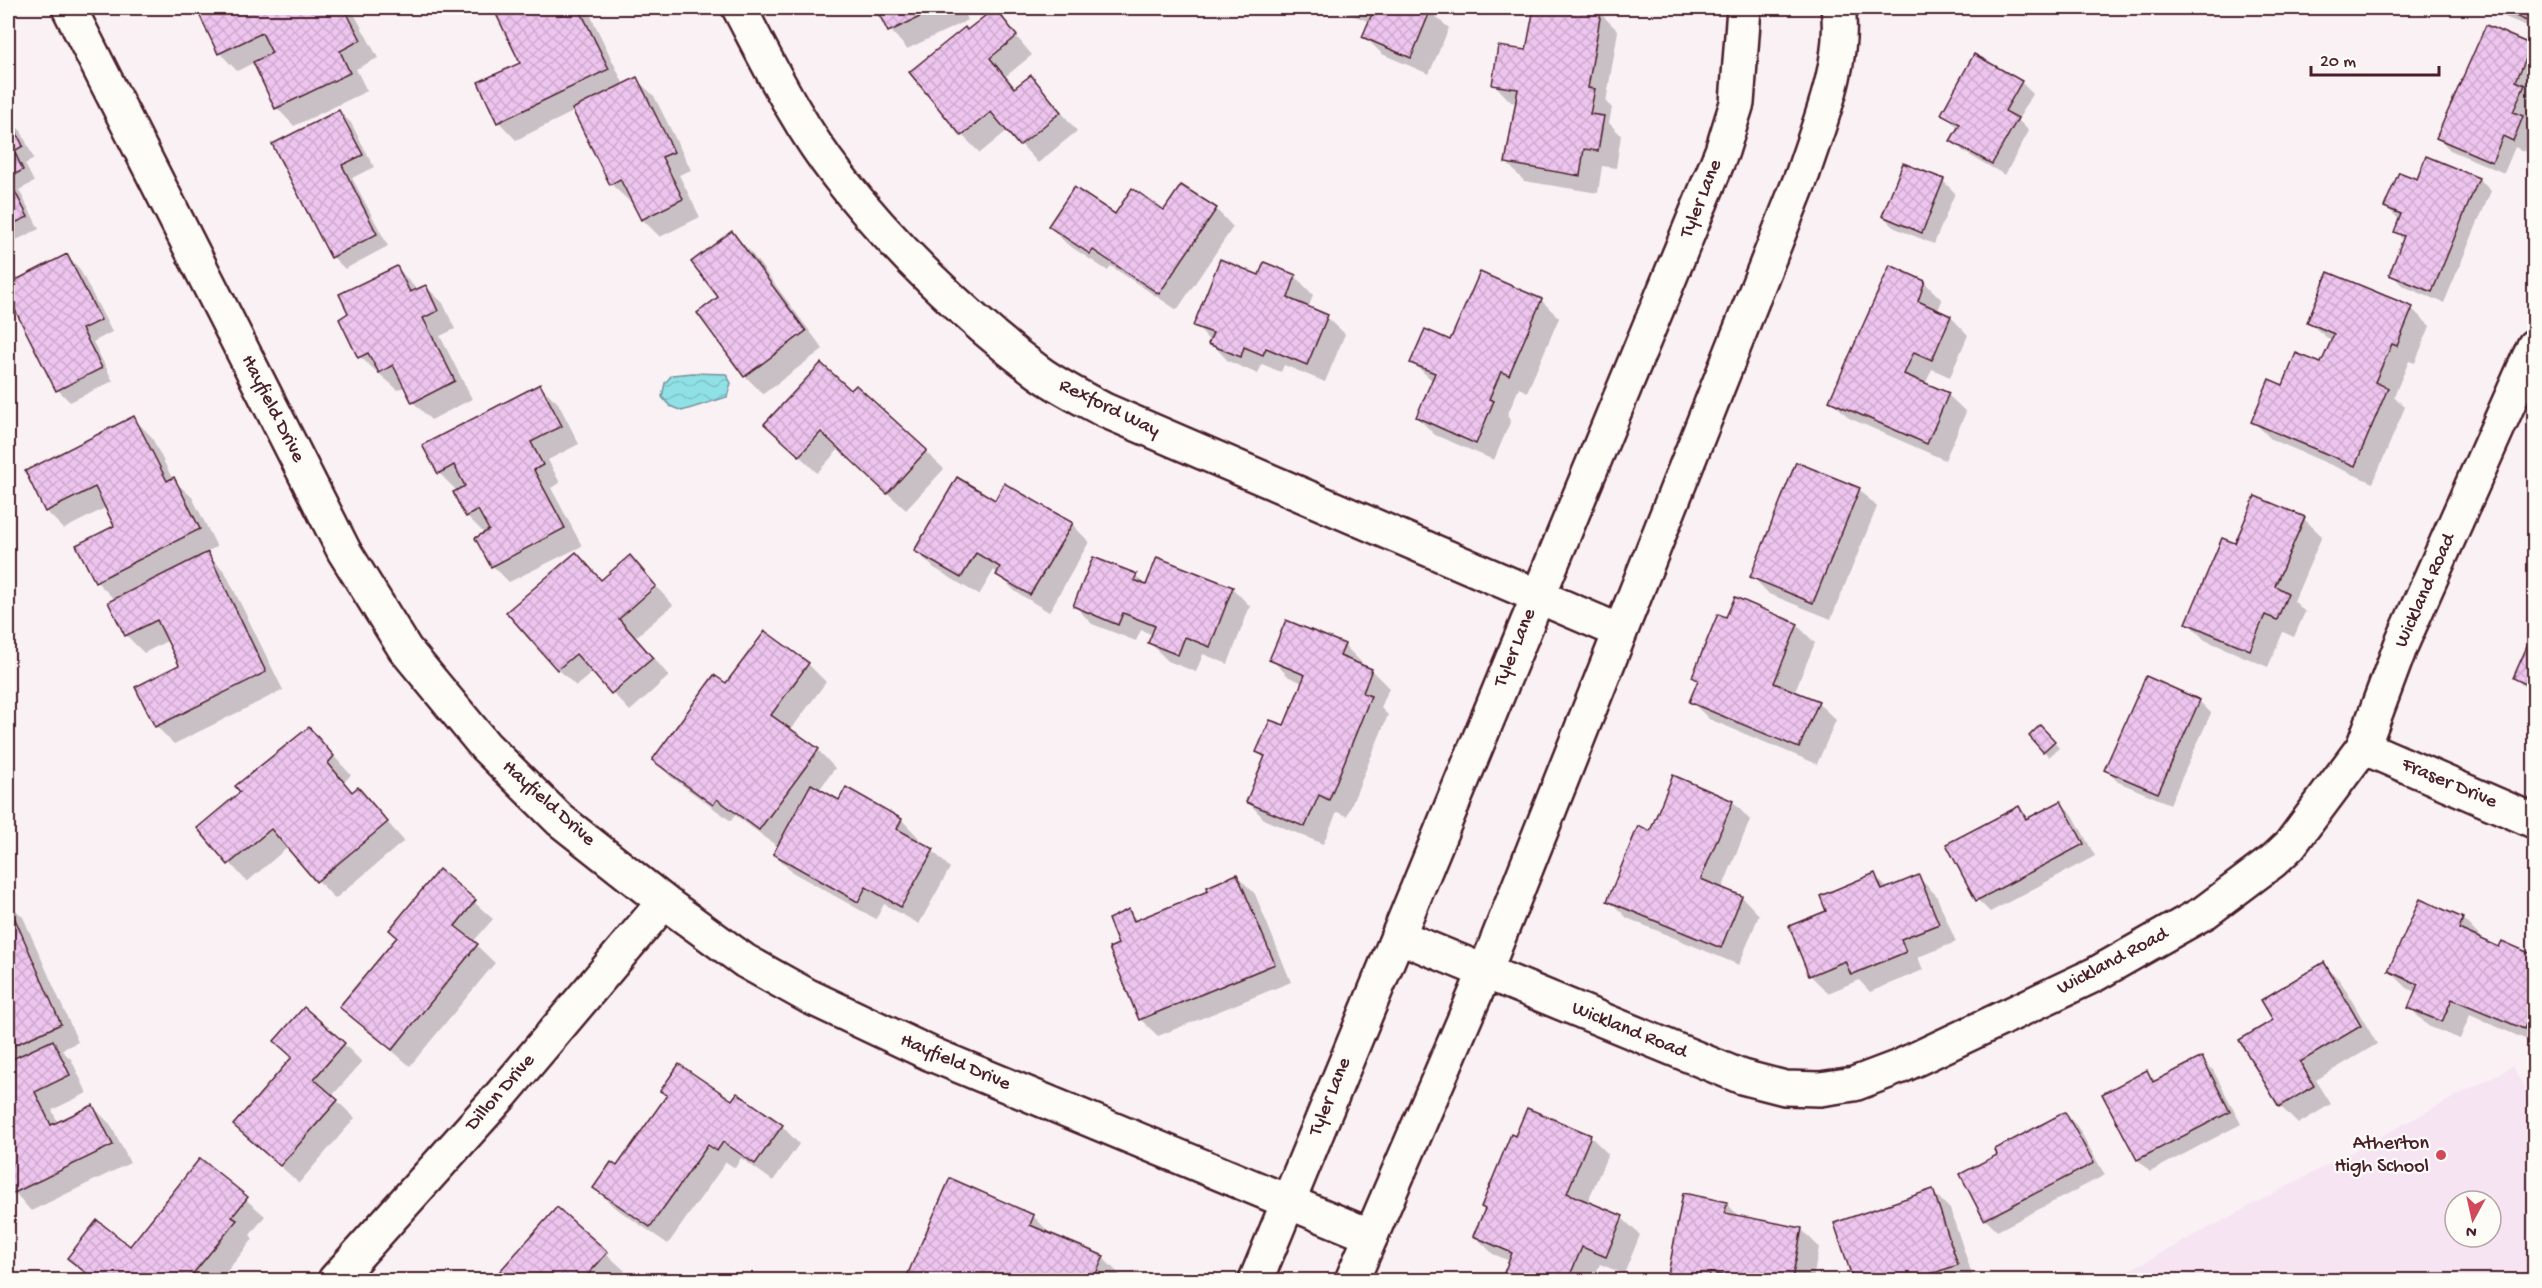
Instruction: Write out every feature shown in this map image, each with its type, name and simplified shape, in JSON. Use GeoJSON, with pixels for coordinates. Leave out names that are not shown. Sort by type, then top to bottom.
{"type":"FeatureCollection","features":[{"type":"Feature","properties":{"kind":"street","name":"Hayfield Drive"},"geometry":{"type":"LineString","coordinates":[[69,8],[344,551],[405,649],[485,746],[560,820],[664,902],[745,961],[818,1001],[931,1054],[1371,1236]]}},
{"type":"Feature","properties":{"kind":"street","name":"Rexford Way"},"geometry":{"type":"LineString","coordinates":[[739,8],[779,84],[838,176],[893,240],[942,288],[1038,372],[1104,410],[1619,631]]}},
{"type":"Feature","properties":{"kind":"street","name":"Tyler Lane"},"geometry":{"type":"LineString","coordinates":[[1256,1281],[1722,151],[1737,103],[1744,8]]}},
{"type":"Feature","properties":{"kind":"street"},"geometry":{"type":"LineString","coordinates":[[1352,1281],[1484,974],[1803,173],[1827,103],[1837,51],[1838,8]]}},
{"type":"Feature","properties":{"kind":"street","name":"Wickland Road"},"geometry":{"type":"LineString","coordinates":[[1398,936],[1484,974],[1742,1077],[1785,1088],[1820,1089],[1854,1084],[1899,1067],[2094,975],[2205,912],[2273,861],[2290,845],[2363,747],[2402,645],[2535,346]]}},
{"type":"Feature","properties":{"kind":"street","name":"Fraser Drive"},"geometry":{"type":"LineString","coordinates":[[2363,747],[2535,821]]}},
{"type":"Feature","properties":{"kind":"street","name":"Dillon Drive"},"geometry":{"type":"LineString","coordinates":[[335,1281],[502,1094],[664,902]]}},
{"type":"Feature","properties":{"kind":"shaded area","name":"Atherton High School"},"geometry":{"type":"Polygon","coordinates":[[[2513,1066],[2534,1109],[2534,1280],[2111,1280],[2513,1066]]]}},
{"type":"Feature","properties":{"kind":"water"},"geometry":{"type":"Polygon","coordinates":[[[726,374],[731,383],[727,397],[682,411],[670,406],[662,397],[665,383],[672,375],[726,374]]]}},
{"type":"Feature","properties":{"kind":"building"},"geometry":{"type":"Polygon","coordinates":[[[202,8],[344,8],[361,40],[340,51],[350,73],[275,109],[253,62],[272,53],[262,33],[218,54],[198,12],[202,8]]]}},
{"type":"Feature","properties":{"kind":"building"},"geometry":{"type":"Polygon","coordinates":[[[493,8],[579,8],[609,69],[497,123],[478,82],[520,63],[493,8]]]}},
{"type":"Feature","properties":{"kind":"building"},"geometry":{"type":"Polygon","coordinates":[[[876,8],[939,8],[888,32],[876,8]]]}},
{"type":"Feature","properties":{"kind":"building"},"geometry":{"type":"Polygon","coordinates":[[[995,8],[1017,36],[990,58],[1014,88],[1031,75],[1061,112],[1019,146],[991,112],[961,136],[909,72],[965,27],[967,30],[995,8]]]}},
{"type":"Feature","properties":{"kind":"building"},"geometry":{"type":"Polygon","coordinates":[[[1357,8],[1431,9],[1411,58],[1362,37],[1372,14],[1357,8]]]}},
{"type":"Feature","properties":{"kind":"building"},"geometry":{"type":"Polygon","coordinates":[[[1534,8],[1574,8],[1601,12],[1588,88],[1595,89],[1590,114],[1604,116],[1598,151],[1584,149],[1580,176],[1505,163],[1518,89],[1492,85],[1498,46],[1526,50],[1534,8]]]}},
{"type":"Feature","properties":{"kind":"building"},"geometry":{"type":"Polygon","coordinates":[[[2497,8],[2534,8],[2534,24],[2497,8]]]}},
{"type":"Feature","properties":{"kind":"building"},"geometry":{"type":"Polygon","coordinates":[[[2486,25],[2532,45],[2516,81],[2525,85],[2513,112],[2523,116],[2522,119],[2513,141],[2503,136],[2492,162],[2436,138],[2486,25]]]}},
{"type":"Feature","properties":{"kind":"building"},"geometry":{"type":"Polygon","coordinates":[[[1974,54],[2022,81],[2005,111],[2018,118],[1992,164],[1950,141],[1960,124],[1941,114],[1974,54]]]}},
{"type":"Feature","properties":{"kind":"building"},"geometry":{"type":"Polygon","coordinates":[[[637,77],[674,152],[662,157],[683,199],[641,220],[620,179],[610,185],[572,109],[637,77]]]}},
{"type":"Feature","properties":{"kind":"building"},"geometry":{"type":"Polygon","coordinates":[[[339,110],[363,155],[342,165],[377,234],[331,258],[272,144],[339,110]]]}},
{"type":"Feature","properties":{"kind":"building"},"geometry":{"type":"Polygon","coordinates":[[[9,117],[23,146],[14,151],[23,170],[8,178],[9,117]]]}},
{"type":"Feature","properties":{"kind":"building"},"geometry":{"type":"Polygon","coordinates":[[[2426,156],[2479,178],[2432,292],[2389,275],[2404,236],[2394,232],[2401,214],[2384,207],[2399,172],[2417,179],[2426,156]]]}},
{"type":"Feature","properties":{"kind":"building"},"geometry":{"type":"Polygon","coordinates":[[[1903,163],[1944,179],[1922,233],[1882,216],[1903,163]]]}},
{"type":"Feature","properties":{"kind":"building"},"geometry":{"type":"Polygon","coordinates":[[[8,178],[28,217],[8,226],[8,178]]]}},
{"type":"Feature","properties":{"kind":"building"},"geometry":{"type":"Polygon","coordinates":[[[1181,185],[1217,208],[1159,294],[1093,250],[1090,254],[1048,226],[1074,187],[1115,214],[1132,188],[1164,210],[1181,185]]]}},
{"type":"Feature","properties":{"kind":"building"},"geometry":{"type":"Polygon","coordinates":[[[732,231],[806,331],[744,377],[697,313],[718,297],[691,262],[732,231]]]}},
{"type":"Feature","properties":{"kind":"building"},"geometry":{"type":"Polygon","coordinates":[[[67,254],[101,320],[82,329],[102,368],[56,391],[8,296],[8,284],[67,254]]]}},
{"type":"Feature","properties":{"kind":"building"},"geometry":{"type":"Polygon","coordinates":[[[1220,259],[1259,275],[1264,262],[1296,275],[1288,298],[1328,315],[1307,365],[1266,348],[1263,355],[1244,347],[1241,357],[1208,344],[1213,333],[1193,326],[1220,259]]]}},
{"type":"Feature","properties":{"kind":"building"},"geometry":{"type":"Polygon","coordinates":[[[1890,265],[1925,281],[1918,301],[1951,316],[1932,360],[1914,352],[1904,374],[1949,393],[1927,444],[1829,401],[1890,265]]]}},
{"type":"Feature","properties":{"kind":"building"},"geometry":{"type":"Polygon","coordinates":[[[397,266],[410,292],[426,285],[438,311],[423,318],[455,381],[412,403],[393,365],[379,373],[368,353],[358,358],[339,319],[348,313],[339,294],[397,266]]]}},
{"type":"Feature","properties":{"kind":"building"},"geometry":{"type":"Polygon","coordinates":[[[1480,272],[1542,299],[1509,375],[1501,372],[1489,399],[1494,401],[1476,444],[1416,417],[1435,373],[1410,363],[1425,329],[1450,340],[1480,272]]]}},
{"type":"Feature","properties":{"kind":"building"},"geometry":{"type":"Polygon","coordinates":[[[2328,272],[2413,307],[2397,346],[2392,344],[2375,382],[2388,388],[2355,466],[2251,422],[2269,379],[2283,385],[2296,353],[2321,363],[2334,334],[2307,322],[2328,272]]]}},
{"type":"Feature","properties":{"kind":"building"},"geometry":{"type":"Polygon","coordinates":[[[821,363],[851,390],[856,385],[927,450],[887,494],[821,432],[799,456],[764,424],[821,363]]]}},
{"type":"Feature","properties":{"kind":"building"},"geometry":{"type":"Polygon","coordinates":[[[540,384],[562,426],[531,442],[543,465],[534,470],[565,528],[491,567],[475,538],[489,530],[478,510],[466,517],[462,511],[453,492],[465,486],[454,465],[438,474],[422,445],[540,384]]]}},
{"type":"Feature","properties":{"kind":"building"},"geometry":{"type":"Polygon","coordinates":[[[134,416],[167,481],[174,477],[200,529],[95,582],[76,545],[114,526],[95,487],[45,512],[25,471],[134,416]]]}},
{"type":"Feature","properties":{"kind":"building"},"geometry":{"type":"Polygon","coordinates":[[[1796,462],[1860,488],[1813,603],[1750,577],[1796,462]]]}},
{"type":"Feature","properties":{"kind":"building"},"geometry":{"type":"Polygon","coordinates":[[[957,477],[995,500],[1004,483],[1073,523],[1030,595],[996,575],[1000,567],[976,553],[961,578],[914,551],[957,477]]]}},
{"type":"Feature","properties":{"kind":"building"},"geometry":{"type":"Polygon","coordinates":[[[2255,496],[2305,517],[2275,586],[2288,593],[2277,620],[2265,615],[2250,650],[2186,623],[2222,538],[2235,543],[2255,496]]]}},
{"type":"Feature","properties":{"kind":"building"},"geometry":{"type":"Polygon","coordinates":[[[208,552],[266,672],[155,727],[135,687],[179,665],[157,620],[125,636],[108,602],[208,552]]]}},
{"type":"Feature","properties":{"kind":"building"},"geometry":{"type":"Polygon","coordinates":[[[576,552],[601,580],[630,555],[656,586],[619,619],[653,658],[611,694],[576,654],[557,670],[506,612],[576,552]]]}},
{"type":"Feature","properties":{"kind":"building"},"geometry":{"type":"Polygon","coordinates":[[[1093,557],[1137,574],[1134,580],[1146,585],[1157,557],[1233,587],[1210,647],[1185,637],[1178,655],[1148,643],[1155,626],[1123,613],[1118,625],[1073,606],[1093,557]]]}},
{"type":"Feature","properties":{"kind":"building"},"geometry":{"type":"Polygon","coordinates":[[[1735,597],[1798,624],[1774,683],[1819,701],[1799,748],[1689,702],[1698,680],[1692,677],[1714,623],[1718,614],[1726,617],[1735,597]]]}},
{"type":"Feature","properties":{"kind":"building"},"geometry":{"type":"Polygon","coordinates":[[[1286,620],[1345,644],[1340,656],[1372,669],[1363,693],[1371,696],[1329,800],[1319,795],[1305,827],[1246,802],[1265,756],[1256,752],[1270,720],[1284,725],[1305,675],[1269,660],[1286,620]]]}},
{"type":"Feature","properties":{"kind":"building"},"geometry":{"type":"Polygon","coordinates":[[[765,631],[809,663],[771,715],[819,749],[759,830],[717,799],[713,805],[652,760],[714,675],[726,683],[765,631]]]}},
{"type":"Feature","properties":{"kind":"building"},"geometry":{"type":"Polygon","coordinates":[[[2534,631],[2534,688],[2513,678],[2534,631]]]}},
{"type":"Feature","properties":{"kind":"building"},"geometry":{"type":"Polygon","coordinates":[[[2146,676],[2200,700],[2158,793],[2104,770],[2146,676]]]}},
{"type":"Feature","properties":{"kind":"building"},"geometry":{"type":"Polygon","coordinates":[[[2040,725],[2055,741],[2043,752],[2029,736],[2040,725]]]}},
{"type":"Feature","properties":{"kind":"building"},"geometry":{"type":"Polygon","coordinates":[[[309,727],[334,756],[328,763],[352,792],[358,787],[388,822],[316,882],[271,829],[228,865],[197,828],[240,792],[235,786],[309,727]]]}},
{"type":"Feature","properties":{"kind":"building"},"geometry":{"type":"Polygon","coordinates":[[[1673,775],[1733,801],[1701,879],[1742,896],[1721,948],[1607,901],[1638,826],[1650,831],[1673,775]]]}},
{"type":"Feature","properties":{"kind":"building"},"geometry":{"type":"Polygon","coordinates":[[[811,784],[839,800],[846,787],[902,819],[897,829],[934,849],[901,907],[866,887],[858,902],[773,854],[811,784]]]}},
{"type":"Feature","properties":{"kind":"building"},"geometry":{"type":"Polygon","coordinates":[[[2061,801],[2084,844],[1976,901],[1946,844],[2019,806],[2026,819],[2061,801]]]}},
{"type":"Feature","properties":{"kind":"building"},"geometry":{"type":"Polygon","coordinates":[[[439,869],[476,900],[455,926],[478,944],[392,1050],[339,1007],[397,937],[389,930],[439,869]]]}},
{"type":"Feature","properties":{"kind":"building"},"geometry":{"type":"Polygon","coordinates":[[[1875,873],[1882,890],[1919,875],[1939,924],[1901,939],[1906,952],[1851,975],[1845,961],[1809,976],[1789,926],[1826,911],[1820,896],[1875,873]]]}},
{"type":"Feature","properties":{"kind":"building"},"geometry":{"type":"Polygon","coordinates":[[[1237,874],[1275,964],[1139,1020],[1109,948],[1118,944],[1108,919],[1129,909],[1134,921],[1208,891],[1207,887],[1237,874]]]}},
{"type":"Feature","properties":{"kind":"building"},"geometry":{"type":"Polygon","coordinates":[[[2420,899],[2463,918],[2459,929],[2499,947],[2502,941],[2534,955],[2534,1005],[2524,1029],[2452,999],[2442,1022],[2408,1008],[2418,984],[2388,971],[2420,899]]]}},
{"type":"Feature","properties":{"kind":"building"},"geometry":{"type":"Polygon","coordinates":[[[8,903],[61,1024],[8,1048],[8,903]]]}},
{"type":"Feature","properties":{"kind":"building"},"geometry":{"type":"Polygon","coordinates":[[[2324,962],[2361,1026],[2300,1062],[2314,1086],[2279,1107],[2239,1040],[2273,1020],[2261,1000],[2324,962]]]}},
{"type":"Feature","properties":{"kind":"building"},"geometry":{"type":"Polygon","coordinates":[[[304,1007],[345,1043],[314,1079],[338,1100],[280,1166],[233,1125],[292,1057],[274,1041],[304,1007]]]}},
{"type":"Feature","properties":{"kind":"building"},"geometry":{"type":"Polygon","coordinates":[[[53,1040],[70,1075],[35,1092],[51,1125],[93,1105],[113,1145],[12,1194],[8,1185],[8,1061],[53,1040]]]}},
{"type":"Feature","properties":{"kind":"building"},"geometry":{"type":"Polygon","coordinates":[[[2202,1057],[2230,1112],[2137,1160],[2102,1094],[2147,1070],[2153,1082],[2202,1057]]]}},
{"type":"Feature","properties":{"kind":"building"},"geometry":{"type":"Polygon","coordinates":[[[679,1064],[732,1100],[737,1093],[783,1125],[755,1164],[723,1142],[717,1151],[708,1145],[650,1227],[593,1188],[611,1162],[617,1166],[667,1095],[660,1091],[679,1064]]]}},
{"type":"Feature","properties":{"kind":"building"},"geometry":{"type":"Polygon","coordinates":[[[1527,1108],[1591,1135],[1567,1193],[1623,1216],[1606,1257],[1582,1247],[1568,1280],[1501,1280],[1512,1253],[1473,1236],[1485,1209],[1481,1207],[1511,1134],[1515,1136],[1527,1108]]]}},
{"type":"Feature","properties":{"kind":"building"},"geometry":{"type":"Polygon","coordinates":[[[2065,1112],[2094,1163],[1984,1220],[1960,1174],[1997,1155],[1995,1149],[2065,1112]]]}},
{"type":"Feature","properties":{"kind":"building"},"geometry":{"type":"Polygon","coordinates":[[[200,1158],[248,1197],[232,1217],[237,1220],[188,1280],[95,1280],[67,1258],[97,1220],[130,1246],[200,1158]]]}},
{"type":"Feature","properties":{"kind":"building"},"geometry":{"type":"Polygon","coordinates":[[[950,1178],[1034,1215],[1030,1225],[1104,1256],[1093,1280],[905,1280],[950,1178]]]}},
{"type":"Feature","properties":{"kind":"building"},"geometry":{"type":"Polygon","coordinates":[[[1933,1189],[1958,1265],[1912,1280],[1853,1280],[1834,1223],[1933,1189]]]}},
{"type":"Feature","properties":{"kind":"building"},"geometry":{"type":"Polygon","coordinates":[[[1683,1193],[1727,1202],[1725,1213],[1802,1228],[1792,1280],[1752,1280],[1710,1273],[1709,1280],[1667,1280],[1683,1193]]]}},
{"type":"Feature","properties":{"kind":"building"},"geometry":{"type":"Polygon","coordinates":[[[557,1207],[608,1252],[583,1280],[492,1280],[557,1207]]]}},
{"type":"Feature","properties":{"kind":"place","name":"Atherton High School"},"geometry":{"type":"Point","coordinates":[2441,1155]}}]}
